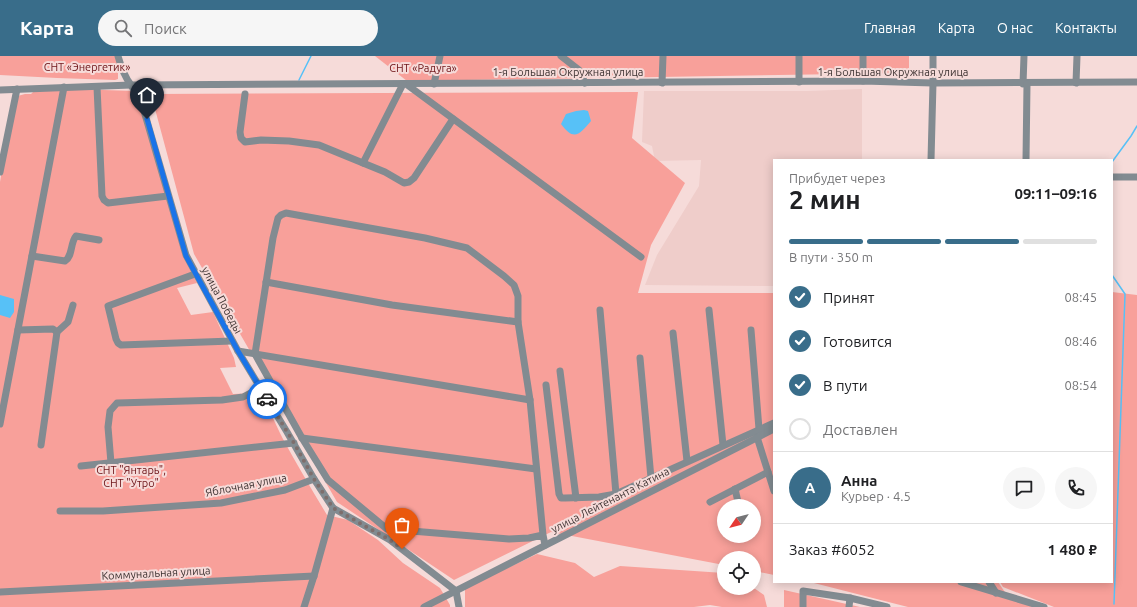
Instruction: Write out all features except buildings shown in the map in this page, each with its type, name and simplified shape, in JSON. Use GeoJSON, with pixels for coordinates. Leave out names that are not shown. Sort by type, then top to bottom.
{"type":"FeatureCollection","features":[{"type":"Feature","properties":{"kind":"street","name":"улица Победы"},"geometry":{"type":"LineString","coordinates":[[118,56],[122,69],[138,94],[142,104],[186,256],[232,341],[314,479],[333,508]]}},
{"type":"Feature","properties":{"kind":"street"},"geometry":{"type":"LineString","coordinates":[[434,84],[440,56]]}},
{"type":"Feature","properties":{"kind":"street"},"geometry":{"type":"LineString","coordinates":[[561,56],[579,70],[585,83]]}},
{"type":"Feature","properties":{"kind":"street"},"geometry":{"type":"LineString","coordinates":[[662,83],[663,56]]}},
{"type":"Feature","properties":{"kind":"street"},"geometry":{"type":"LineString","coordinates":[[798,56],[800,82]]}},
{"type":"Feature","properties":{"kind":"street"},"geometry":{"type":"LineString","coordinates":[[863,56],[863,82]]}},
{"type":"Feature","properties":{"kind":"street"},"geometry":{"type":"LineString","coordinates":[[931,159],[933,56]]}},
{"type":"Feature","properties":{"kind":"street"},"geometry":{"type":"LineString","coordinates":[[1024,56],[1026,159]]}},
{"type":"Feature","properties":{"kind":"street"},"geometry":{"type":"LineString","coordinates":[[1076,83],[1077,56]]}},
{"type":"Feature","properties":{"kind":"street","name":"1-я Большая Окружная улица"},"geometry":{"type":"LineString","coordinates":[[0,90],[131,85],[800,82],[1025,84],[1137,82]]}},
{"type":"Feature","properties":{"kind":"street"},"geometry":{"type":"LineString","coordinates":[[362,162],[405,84],[641,257]]}},
{"type":"Feature","properties":{"kind":"street"},"geometry":{"type":"LineString","coordinates":[[97,86],[102,196],[104,200],[108,203],[168,196]]}},
{"type":"Feature","properties":{"kind":"street"},"geometry":{"type":"LineString","coordinates":[[0,424],[64,87]]}},
{"type":"Feature","properties":{"kind":"street"},"geometry":{"type":"LineString","coordinates":[[0,172],[18,89]]}},
{"type":"Feature","properties":{"kind":"street"},"geometry":{"type":"LineString","coordinates":[[245,94],[240,132],[241,138],[245,142],[261,140],[289,140],[319,145],[385,172],[404,183],[409,182],[414,178],[454,119]]}},
{"type":"Feature","properties":{"kind":"street"},"geometry":{"type":"LineString","coordinates":[[1113,177],[1137,177]]}},
{"type":"Feature","properties":{"kind":"street"},"geometry":{"type":"LineString","coordinates":[[543,535],[529,538],[509,539],[387,529],[328,480],[302,438],[255,354],[273,238],[278,218],[281,215],[286,213],[425,238],[467,248],[514,285],[518,296],[518,322],[530,400],[545,545]]}},
{"type":"Feature","properties":{"kind":"street"},"geometry":{"type":"LineString","coordinates":[[32,256],[65,261],[69,258],[76,236],[99,240]]}},
{"type":"Feature","properties":{"kind":"street"},"geometry":{"type":"LineString","coordinates":[[196,274],[108,306],[118,343],[121,345],[232,341]]}},
{"type":"Feature","properties":{"kind":"street"},"geometry":{"type":"LineString","coordinates":[[266,282],[392,305],[518,322]]}},
{"type":"Feature","properties":{"kind":"street"},"geometry":{"type":"LineString","coordinates":[[41,445],[57,332],[68,322],[73,305]]}},
{"type":"Feature","properties":{"kind":"street"},"geometry":{"type":"LineString","coordinates":[[600,310],[616,494]]}},
{"type":"Feature","properties":{"kind":"street"},"geometry":{"type":"LineString","coordinates":[[709,310],[722,445]]}},
{"type":"Feature","properties":{"kind":"street"},"geometry":{"type":"LineString","coordinates":[[18,330],[53,329],[57,332]]}},
{"type":"Feature","properties":{"kind":"street"},"geometry":{"type":"LineString","coordinates":[[751,330],[759,428]]}},
{"type":"Feature","properties":{"kind":"street"},"geometry":{"type":"LineString","coordinates":[[673,333],[687,461]]}},
{"type":"Feature","properties":{"kind":"street"},"geometry":{"type":"LineString","coordinates":[[238,351],[530,400]]}},
{"type":"Feature","properties":{"kind":"street"},"geometry":{"type":"LineString","coordinates":[[640,358],[651,478]]}},
{"type":"Feature","properties":{"kind":"street"},"geometry":{"type":"LineString","coordinates":[[560,371],[576,498]]}},
{"type":"Feature","properties":{"kind":"street"},"geometry":{"type":"LineString","coordinates":[[546,385],[559,494],[561,498],[599,497],[616,494],[759,428],[773,423]]}},
{"type":"Feature","properties":{"kind":"street"},"geometry":{"type":"LineString","coordinates":[[111,463],[108,427],[110,410],[117,403],[222,400],[243,397],[260,388]]}},
{"type":"Feature","properties":{"kind":"street","name":"улица Лейтенанта Катина"},"geometry":{"type":"LineString","coordinates":[[424,607],[773,429]]}},
{"type":"Feature","properties":{"kind":"street"},"geometry":{"type":"LineString","coordinates":[[757,437],[773,488]]}},
{"type":"Feature","properties":{"kind":"street"},"geometry":{"type":"LineString","coordinates":[[302,438],[536,468]]}},
{"type":"Feature","properties":{"kind":"street"},"geometry":{"type":"LineString","coordinates":[[80,466],[294,443]]}},
{"type":"Feature","properties":{"kind":"street"},"geometry":{"type":"LineString","coordinates":[[710,502],[768,472]]}},
{"type":"Feature","properties":{"kind":"street","name":"Яблочная улица"},"geometry":{"type":"LineString","coordinates":[[60,511],[103,511],[221,503],[285,490],[314,479]]}},
{"type":"Feature","properties":{"kind":"street"},"geometry":{"type":"LineString","coordinates":[[735,489],[737,499]]}},
{"type":"Feature","properties":{"kind":"street"},"geometry":{"type":"LineString","coordinates":[[304,607],[333,508],[390,540],[456,591],[459,607]]}},
{"type":"Feature","properties":{"kind":"street","name":"Коммунальная улица"},"geometry":{"type":"LineString","coordinates":[[0,592],[314,576]]}},
{"type":"Feature","properties":{"kind":"street"},"geometry":{"type":"LineString","coordinates":[[964,583],[1044,607]]}},
{"type":"Feature","properties":{"kind":"street"},"geometry":{"type":"LineString","coordinates":[[990,583],[996,593]]}},
{"type":"Feature","properties":{"kind":"street"},"geometry":{"type":"LineString","coordinates":[[803,607],[803,591],[850,598],[887,607]]}},
{"type":"Feature","properties":{"kind":"street"},"geometry":{"type":"LineString","coordinates":[[849,607],[850,598]]}},
{"type":"Feature","properties":{"kind":"shaded area"},"geometry":{"type":"Polygon","coordinates":[[[862,89],[862,159],[773,159],[773,286],[645,285],[657,255],[699,186],[701,160],[655,161],[652,146],[642,142],[644,91],[807,91],[862,89]]]}},
{"type":"Feature","properties":{"kind":"green space","name":"СНТ «Энергетик»"},"geometry":{"type":"Polygon","coordinates":[[[0,56],[116,56],[118,65],[118,79],[100,80],[0,75],[0,56]]]}},
{"type":"Feature","properties":{"kind":"green space","name":"СНТ «Радуга»"},"geometry":{"type":"Polygon","coordinates":[[[375,56],[909,56],[909,73],[407,81],[375,56]]]}},
{"type":"Feature","properties":{"kind":"green space","name":"СНТ \"Янтарь\", СНТ \"Утро\""},"geometry":{"type":"Polygon","coordinates":[[[71,89],[135,91],[188,264],[197,283],[177,288],[191,315],[213,312],[234,358],[236,367],[220,368],[233,394],[257,393],[261,398],[327,515],[348,520],[378,540],[403,563],[440,588],[450,607],[0,607],[0,182],[14,97],[31,94],[34,91],[71,89]]]}},
{"type":"Feature","properties":{"kind":"green space"},"geometry":{"type":"Polygon","coordinates":[[[638,92],[632,138],[685,183],[651,245],[638,293],[773,293],[773,575],[761,572],[761,551],[717,551],[717,564],[551,532],[454,580],[337,502],[194,254],[151,94],[638,92]]]}},
{"type":"Feature","properties":{"kind":"green space"},"geometry":{"type":"Polygon","coordinates":[[[1113,292],[1137,295],[1137,607],[1054,607],[1003,587],[1001,583],[1113,583],[1113,292]]]}},
{"type":"Feature","properties":{"kind":"green space"},"geometry":{"type":"Polygon","coordinates":[[[537,554],[575,563],[594,577],[620,566],[717,573],[717,595],[761,595],[761,593],[764,595],[767,607],[722,607],[710,605],[694,607],[465,607],[465,588],[537,554]]]}},
{"type":"Feature","properties":{"kind":"green space"},"geometry":{"type":"Polygon","coordinates":[[[814,583],[999,583],[1009,598],[1036,607],[908,607],[814,583]]]}},
{"type":"Feature","properties":{"kind":"green space"},"geometry":{"type":"Polygon","coordinates":[[[784,590],[860,607],[784,607],[784,590]]]}},
{"type":"Feature","properties":{"kind":"water"},"geometry":{"type":"Polygon","coordinates":[[[584,110],[588,111],[591,121],[577,134],[570,133],[561,124],[566,114],[584,110]]]}},
{"type":"Feature","properties":{"kind":"water"},"geometry":{"type":"Polygon","coordinates":[[[0,295],[14,299],[14,312],[10,318],[0,315],[0,295]]]}},
{"type":"Feature","properties":{"kind":"waterway"},"geometry":{"type":"LineString","coordinates":[[299,80],[311,56]]}},
{"type":"Feature","properties":{"kind":"waterway"},"geometry":{"type":"LineString","coordinates":[[1113,161],[1137,126]]}},
{"type":"Feature","properties":{"kind":"waterway"},"geometry":{"type":"LineString","coordinates":[[1113,276],[1125,294],[1114,604]]}},
{"type":"Feature","properties":{"kind":"way so far"},"geometry":{"type":"LineString","coordinates":[[267,399],[314,479],[333,508],[390,540],[402,549]]}},
{"type":"Feature","properties":{"kind":"route"},"geometry":{"type":"LineString","coordinates":[[147,119],[186,256],[238,351],[267,399]]}}]}
